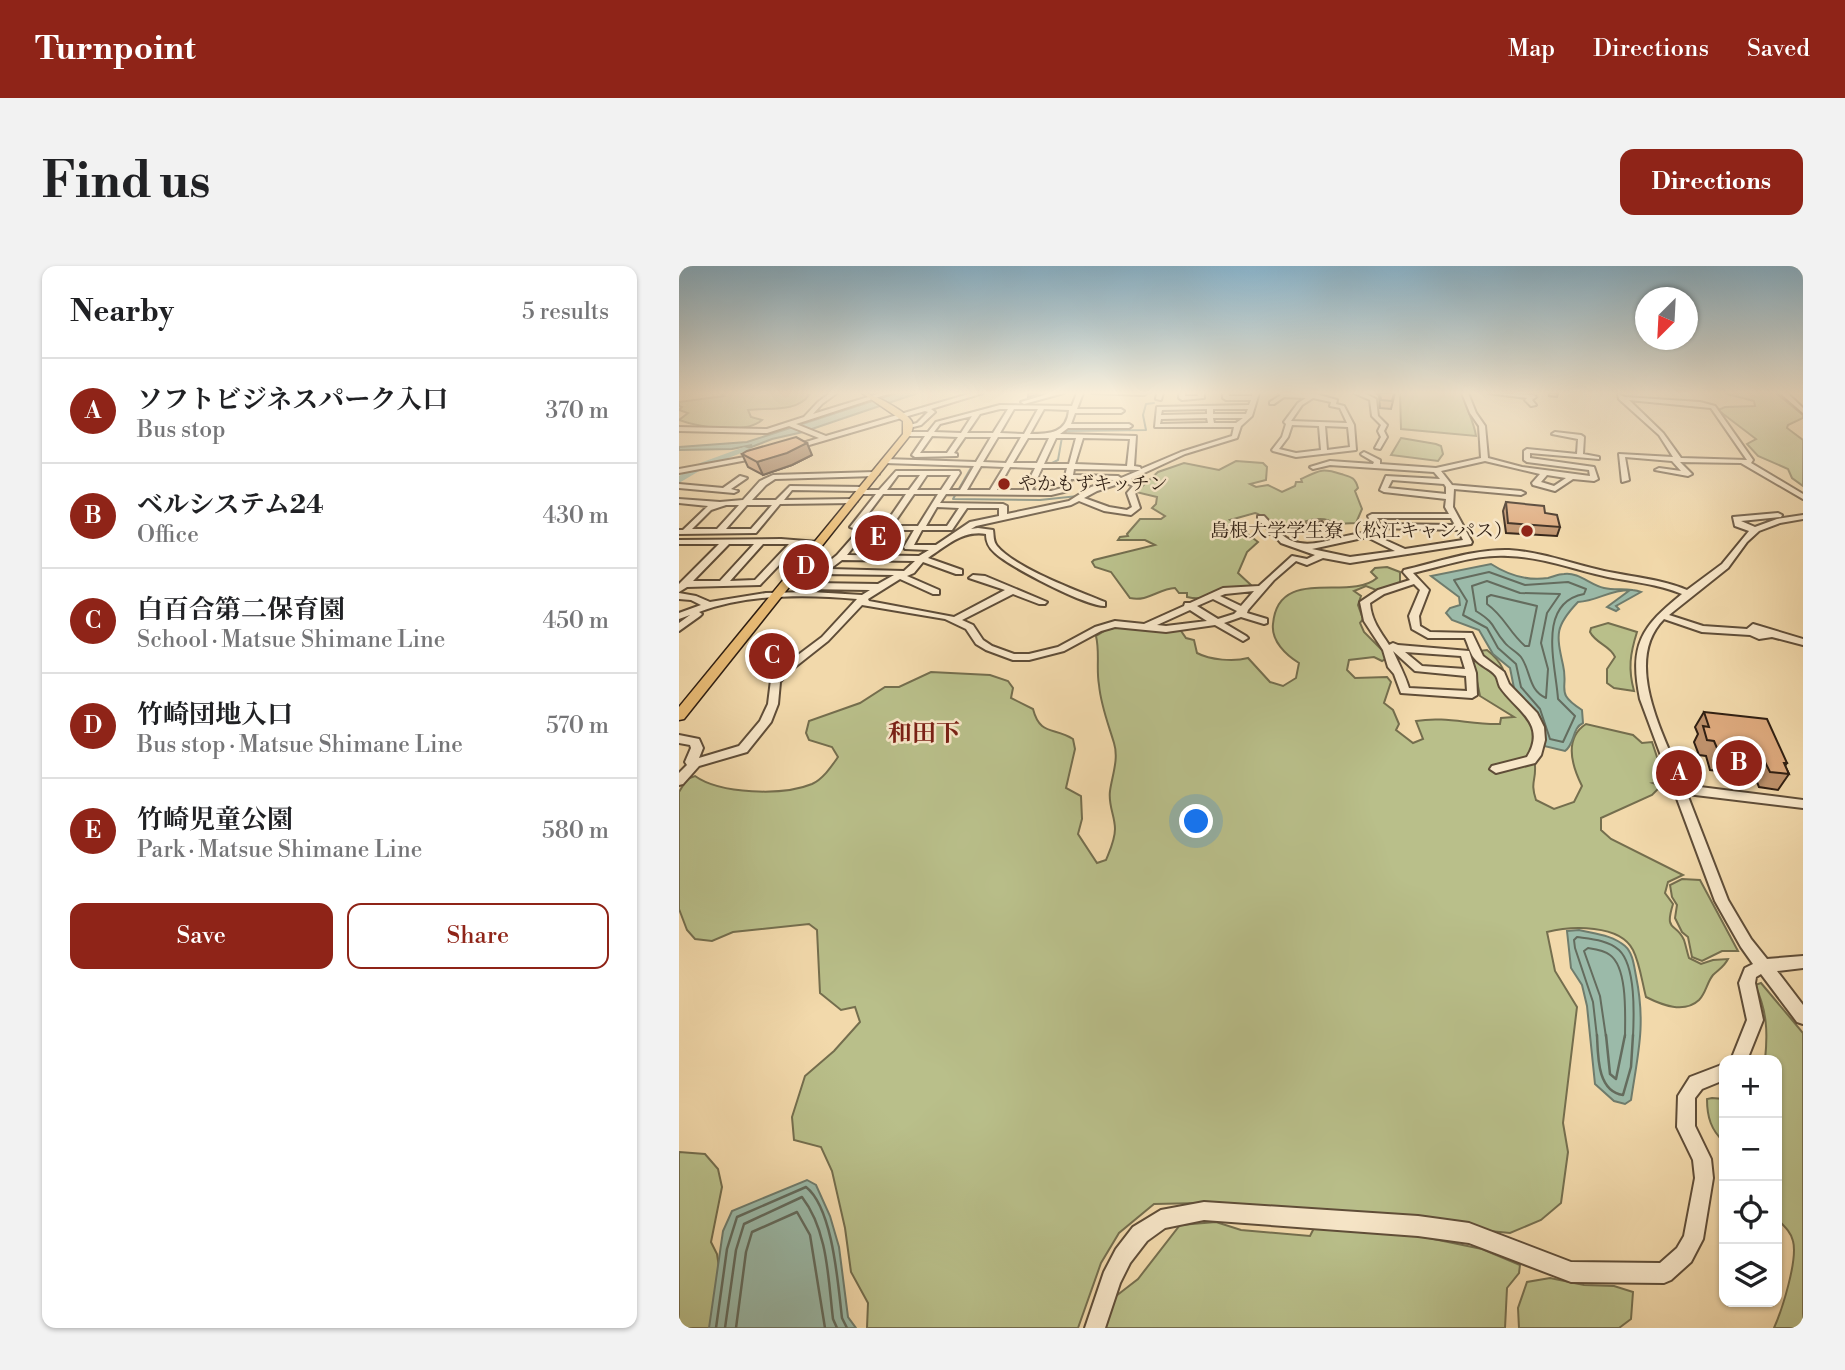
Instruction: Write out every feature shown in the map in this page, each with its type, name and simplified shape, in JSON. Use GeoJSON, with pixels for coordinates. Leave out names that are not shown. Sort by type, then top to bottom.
{"type":"FeatureCollection","features":[{"type":"Feature","properties":{"kind":"main road"},"geometry":{"type":"LineString","coordinates":[[679,716],[875,474],[896,443]]}},
{"type":"Feature","properties":{"kind":"street"},"geometry":{"type":"LineString","coordinates":[[778,452],[810,443]]}},
{"type":"Feature","properties":{"kind":"street"},"geometry":{"type":"LineString","coordinates":[[924,443],[915,455],[949,455],[977,462]]}},
{"type":"Feature","properties":{"kind":"street"},"geometry":{"type":"LineString","coordinates":[[949,455],[957,443]]}},
{"type":"Feature","properties":{"kind":"street"},"geometry":{"type":"LineString","coordinates":[[962,492],[989,443]]}},
{"type":"Feature","properties":{"kind":"street"},"geometry":{"type":"LineString","coordinates":[[992,492],[1019,443]]}},
{"type":"Feature","properties":{"kind":"street"},"geometry":{"type":"LineString","coordinates":[[1027,492],[1040,464],[1055,443]]}},
{"type":"Feature","properties":{"kind":"street"},"geometry":{"type":"LineString","coordinates":[[1065,489],[1078,443]]}},
{"type":"Feature","properties":{"kind":"street"},"geometry":{"type":"LineString","coordinates":[[1130,466],[1132,443]]}},
{"type":"Feature","properties":{"kind":"street"},"geometry":{"type":"LineString","coordinates":[[679,500],[718,504],[777,503],[882,491],[1051,493],[1065,489],[1094,489],[1219,443]]}},
{"type":"Feature","properties":{"kind":"street"},"geometry":{"type":"LineString","coordinates":[[1279,443],[1276,446],[1278,452],[1296,455],[1354,449],[1353,443]]}},
{"type":"Feature","properties":{"kind":"street"},"geometry":{"type":"LineString","coordinates":[[1323,443],[1324,450]]}},
{"type":"Feature","properties":{"kind":"street"},"geometry":{"type":"LineString","coordinates":[[1378,448],[1381,443]]}},
{"type":"Feature","properties":{"kind":"street"},"geometry":{"type":"LineString","coordinates":[[1484,443],[1485,459]]}},
{"type":"Feature","properties":{"kind":"street"},"geometry":{"type":"LineString","coordinates":[[1552,463],[1554,443]]}},
{"type":"Feature","properties":{"kind":"street"},"geometry":{"type":"LineString","coordinates":[[1580,456],[1581,443]]}},
{"type":"Feature","properties":{"kind":"street"},"geometry":{"type":"LineString","coordinates":[[1667,443],[1678,459]]}},
{"type":"Feature","properties":{"kind":"street"},"geometry":{"type":"LineString","coordinates":[[1738,443],[1750,460],[1748,463]]}},
{"type":"Feature","properties":{"kind":"street"},"geometry":{"type":"LineString","coordinates":[[1313,467],[1330,463],[1436,470],[1485,459],[1545,473],[1594,480],[1593,469],[1525,459],[1527,450],[1597,458]]}},
{"type":"Feature","properties":{"kind":"street"},"geometry":{"type":"LineString","coordinates":[[1364,454],[1378,461],[1376,465]]}},
{"type":"Feature","properties":{"kind":"street"},"geometry":{"type":"LineString","coordinates":[[683,472],[767,455]]}},
{"type":"Feature","properties":{"kind":"street"},"geometry":{"type":"LineString","coordinates":[[1625,480],[1620,456],[1748,463],[1803,497]]}},
{"type":"Feature","properties":{"kind":"street"},"geometry":{"type":"LineString","coordinates":[[1647,457],[1663,481]]}},
{"type":"Feature","properties":{"kind":"street"},"geometry":{"type":"LineString","coordinates":[[1658,470],[1687,474],[1675,461],[1678,459]]}},
{"type":"Feature","properties":{"kind":"street"},"geometry":{"type":"LineString","coordinates":[[885,461],[1130,466],[1145,469]]}},
{"type":"Feature","properties":{"kind":"street"},"geometry":{"type":"LineString","coordinates":[[1359,475],[1366,465]]}},
{"type":"Feature","properties":{"kind":"street"},"geometry":{"type":"LineString","coordinates":[[679,486],[710,466]]}},
{"type":"Feature","properties":{"kind":"street"},"geometry":{"type":"LineString","coordinates":[[1406,572],[1408,568],[1466,547],[1468,541],[1448,505],[1451,497],[1448,485],[1436,470]]}},
{"type":"Feature","properties":{"kind":"street"},"geometry":{"type":"LineString","coordinates":[[938,548],[908,547],[920,528],[935,505],[943,492],[956,473],[897,473],[854,527],[865,528],[920,528],[949,528],[965,505]]}},
{"type":"Feature","properties":{"kind":"street"},"geometry":{"type":"LineString","coordinates":[[886,528],[925,473]]}},
{"type":"Feature","properties":{"kind":"street"},"geometry":{"type":"LineString","coordinates":[[1545,473],[1536,483],[1554,489],[1559,489],[1571,477]]}},
{"type":"Feature","properties":{"kind":"street"},"geometry":{"type":"LineString","coordinates":[[719,531],[763,483],[773,477],[875,474]]}},
{"type":"Feature","properties":{"kind":"street"},"geometry":{"type":"LineString","coordinates":[[1069,477],[1127,479],[1137,485],[1131,493],[1136,508],[1128,513],[1080,499]]}},
{"type":"Feature","properties":{"kind":"street"},"geometry":{"type":"LineString","coordinates":[[724,490],[743,478]]}},
{"type":"Feature","properties":{"kind":"street"},"geometry":{"type":"LineString","coordinates":[[1451,497],[1384,490],[1389,478],[1521,493]]}},
{"type":"Feature","properties":{"kind":"street"},"geometry":{"type":"LineString","coordinates":[[679,486],[734,491]]}},
{"type":"Feature","properties":{"kind":"street"},"geometry":{"type":"LineString","coordinates":[[682,532],[753,531],[790,488],[859,494]]}},
{"type":"Feature","properties":{"kind":"street"},"geometry":{"type":"LineString","coordinates":[[679,781],[695,763],[743,749],[772,710],[775,682],[786,669],[825,639],[863,598],[904,575],[921,559],[980,521],[1080,499],[1094,489]]}},
{"type":"Feature","properties":{"kind":"street"},"geometry":{"type":"LineString","coordinates":[[1367,507],[1434,510],[1451,497]]}},
{"type":"Feature","properties":{"kind":"street"},"geometry":{"type":"LineString","coordinates":[[682,532],[708,508],[718,504]]}},
{"type":"Feature","properties":{"kind":"street"},"geometry":{"type":"LineString","coordinates":[[935,505],[1003,506],[1003,517]]}},
{"type":"Feature","properties":{"kind":"street"},"geometry":{"type":"LineString","coordinates":[[1755,530],[1738,524],[1736,519],[1803,511]]}},
{"type":"Feature","properties":{"kind":"street"},"geometry":{"type":"LineString","coordinates":[[1454,516],[1373,516],[1376,526],[1461,528]]}},
{"type":"Feature","properties":{"kind":"street"},"geometry":{"type":"LineString","coordinates":[[1803,517],[1755,530],[1745,538],[1723,568],[1661,615],[1652,624],[1641,647],[1640,677],[1645,699],[1722,901],[1763,966],[1803,1017]]}},
{"type":"Feature","properties":{"kind":"street"},"geometry":{"type":"LineString","coordinates":[[1261,518],[1273,533],[1282,539],[1322,555],[1353,561],[1468,541]]}},
{"type":"Feature","properties":{"kind":"street"},"geometry":{"type":"LineString","coordinates":[[679,519],[697,519]]}},
{"type":"Feature","properties":{"kind":"street"},"geometry":{"type":"LineString","coordinates":[[1273,533],[1319,524]]}},
{"type":"Feature","properties":{"kind":"street"},"geometry":{"type":"LineString","coordinates":[[865,528],[840,557],[803,586],[879,587]]}},
{"type":"Feature","properties":{"kind":"street"},"geometry":{"type":"LineString","coordinates":[[963,533],[978,530],[990,532],[991,543],[997,550],[1031,572],[1045,581],[1102,604]]}},
{"type":"Feature","properties":{"kind":"street"},"geometry":{"type":"LineString","coordinates":[[1303,548],[1368,536],[1404,552]]}},
{"type":"Feature","properties":{"kind":"street"},"geometry":{"type":"LineString","coordinates":[[682,587],[726,542]]}},
{"type":"Feature","properties":{"kind":"street"},"geometry":{"type":"LineString","coordinates":[[723,583],[760,542]]}},
{"type":"Feature","properties":{"kind":"street"},"geometry":{"type":"LineString","coordinates":[[680,543],[818,544]]}},
{"type":"Feature","properties":{"kind":"street"},"geometry":{"type":"LineString","coordinates":[[682,587],[762,581],[795,543]]}},
{"type":"Feature","properties":{"kind":"street"},"geometry":{"type":"LineString","coordinates":[[1406,572],[1491,554],[1506,554],[1565,561],[1603,573],[1656,581],[1689,594]]}},
{"type":"Feature","properties":{"kind":"street"},"geometry":{"type":"LineString","coordinates":[[863,598],[865,603],[933,613],[955,620],[970,627],[979,642],[989,648],[1021,658],[1061,649],[1098,629],[1115,624],[1166,629],[1217,622],[1242,612],[1262,588],[1295,558],[1307,562],[1322,555]]}},
{"type":"Feature","properties":{"kind":"street"},"geometry":{"type":"LineString","coordinates":[[840,557],[921,559],[959,572]]}},
{"type":"Feature","properties":{"kind":"street"},"geometry":{"type":"LineString","coordinates":[[821,572],[904,575],[936,592]]}},
{"type":"Feature","properties":{"kind":"street"},"geometry":{"type":"LineString","coordinates":[[1406,572],[1425,590],[1414,616],[1415,627],[1428,635],[1469,635],[1479,659],[1500,674],[1504,685],[1533,715],[1539,740],[1535,755],[1531,760],[1496,769]]}},
{"type":"Feature","properties":{"kind":"street"},"geometry":{"type":"LineString","coordinates":[[679,574],[695,574]]}},
{"type":"Feature","properties":{"kind":"street"},"geometry":{"type":"LineString","coordinates":[[973,578],[982,578],[1042,602]]}},
{"type":"Feature","properties":{"kind":"street"},"geometry":{"type":"LineString","coordinates":[[1396,648],[1465,653],[1471,673],[1472,694],[1469,696],[1405,691],[1399,673],[1393,667],[1392,657],[1370,626],[1365,602],[1381,592],[1416,581]]}},
{"type":"Feature","properties":{"kind":"street"},"geometry":{"type":"LineString","coordinates":[[1144,627],[1188,605],[1227,590],[1262,588]]}},
{"type":"Feature","properties":{"kind":"street"},"geometry":{"type":"LineString","coordinates":[[955,620],[1011,591]]}},
{"type":"Feature","properties":{"kind":"street"},"geometry":{"type":"LineString","coordinates":[[679,616],[708,605],[778,593],[863,598]]}},
{"type":"Feature","properties":{"kind":"street"},"geometry":{"type":"LineString","coordinates":[[679,596],[693,598],[708,605]]}},
{"type":"Feature","properties":{"kind":"street"},"geometry":{"type":"LineString","coordinates":[[1215,596],[1264,621]]}},
{"type":"Feature","properties":{"kind":"street"},"geometry":{"type":"LineString","coordinates":[[679,628],[708,605]]}},
{"type":"Feature","properties":{"kind":"street"},"geometry":{"type":"LineString","coordinates":[[1188,605],[1243,638]]}},
{"type":"Feature","properties":{"kind":"street"},"geometry":{"type":"LineString","coordinates":[[1661,615],[1702,629],[1750,632],[1750,628],[1756,627],[1803,642]]}},
{"type":"Feature","properties":{"kind":"street"},"geometry":{"type":"LineString","coordinates":[[1370,626],[1419,669],[1471,673]]}},
{"type":"Feature","properties":{"kind":"street"},"geometry":{"type":"LineString","coordinates":[[679,739],[695,741],[697,748],[691,762],[695,763]]}},
{"type":"Feature","properties":{"kind":"street"},"geometry":{"type":"LineString","coordinates":[[1678,789],[1803,804]]}},
{"type":"Feature","properties":{"kind":"street"},"geometry":{"type":"LineString","coordinates":[[1741,1055],[1755,1020],[1747,978],[1763,966],[1803,962]]}},
{"type":"Feature","properties":{"kind":"street"},"geometry":{"type":"LineString","coordinates":[[1095,1328],[1111,1279],[1123,1256],[1140,1234],[1161,1219],[1204,1211],[1336,1223],[1418,1226],[1469,1233],[1571,1272],[1664,1273],[1684,1255],[1693,1239],[1704,1178],[1702,1159],[1686,1126],[1687,1096],[1696,1083],[1719,1074]]}},
{"type":"Feature","properties":{"kind":"green space"},"geometry":{"type":"Polygon","coordinates":[[[1398,443],[1436,444],[1441,446],[1443,454],[1438,461],[1391,455],[1398,443]]]}},
{"type":"Feature","properties":{"kind":"green space"},"geometry":{"type":"Polygon","coordinates":[[[1803,443],[1803,486],[1792,478],[1788,469],[1758,456],[1747,444],[1803,443]]]}},
{"type":"Feature","properties":{"kind":"green space"},"geometry":{"type":"Polygon","coordinates":[[[1236,461],[1263,463],[1267,467],[1266,480],[1250,484],[1256,487],[1268,485],[1282,492],[1295,486],[1296,482],[1302,482],[1301,479],[1321,471],[1350,477],[1357,484],[1355,491],[1362,509],[1356,523],[1334,524],[1328,520],[1315,519],[1279,526],[1255,513],[1230,520],[1258,542],[1247,552],[1238,573],[1252,586],[1242,590],[1221,589],[1205,598],[1187,597],[1187,593],[1179,593],[1175,588],[1148,597],[1130,598],[1111,572],[1095,567],[1092,562],[1094,560],[1155,545],[1145,540],[1118,540],[1128,536],[1140,519],[1161,519],[1165,516],[1152,508],[1157,497],[1136,492],[1158,472],[1184,463],[1219,470],[1236,461]]]}},
{"type":"Feature","properties":{"kind":"green space"},"geometry":{"type":"Polygon","coordinates":[[[901,529],[888,548],[855,547],[867,530],[901,529]]]}},
{"type":"Feature","properties":{"kind":"green space"},"geometry":{"type":"Polygon","coordinates":[[[1387,567],[1400,572],[1400,583],[1376,590],[1366,586],[1354,591],[1361,596],[1358,605],[1364,632],[1387,658],[1382,661],[1374,657],[1349,660],[1347,670],[1355,678],[1387,677],[1391,682],[1384,703],[1393,710],[1399,724],[1396,730],[1413,743],[1423,739],[1416,721],[1500,724],[1501,718],[1514,717],[1480,696],[1471,652],[1487,650],[1503,668],[1506,691],[1533,724],[1533,789],[1536,800],[1554,809],[1574,802],[1582,786],[1573,762],[1572,745],[1574,737],[1586,724],[1633,735],[1642,743],[1652,742],[1665,781],[1653,783],[1661,786],[1652,795],[1601,818],[1601,830],[1611,839],[1683,875],[1668,882],[1665,893],[1673,904],[1670,923],[1681,934],[1689,958],[1701,964],[1728,959],[1726,962],[1713,975],[1699,1000],[1687,1007],[1673,1007],[1646,997],[1633,950],[1617,935],[1581,928],[1547,932],[1555,971],[1577,1007],[1563,1123],[1568,1152],[1561,1203],[1541,1220],[1510,1233],[1202,1203],[1154,1204],[1119,1233],[1101,1263],[1078,1328],[867,1328],[868,1303],[851,1272],[845,1228],[832,1171],[821,1147],[794,1140],[792,1117],[805,1076],[834,1051],[860,1022],[855,1007],[841,1010],[820,993],[817,930],[809,924],[733,932],[712,941],[695,939],[687,930],[679,909],[679,792],[687,779],[695,776],[720,787],[752,791],[785,790],[812,784],[830,769],[838,757],[832,747],[809,740],[806,733],[809,721],[860,703],[885,687],[899,687],[931,672],[990,675],[1008,681],[1013,688],[1011,698],[1033,709],[1036,718],[1044,727],[1073,739],[1075,749],[1066,788],[1081,796],[1082,819],[1078,834],[1097,863],[1106,860],[1114,837],[1115,824],[1110,796],[1116,755],[1100,693],[1096,636],[1121,626],[1181,631],[1186,638],[1194,640],[1197,653],[1222,660],[1248,658],[1270,682],[1283,686],[1296,678],[1299,663],[1285,652],[1274,636],[1273,624],[1278,606],[1287,595],[1301,590],[1365,584],[1377,578],[1371,572],[1375,568],[1387,567]]]}},
{"type":"Feature","properties":{"kind":"green space"},"geometry":{"type":"Polygon","coordinates":[[[1608,623],[1637,632],[1631,662],[1634,691],[1614,688],[1607,683],[1607,669],[1615,657],[1590,632],[1591,628],[1608,623]]]}},
{"type":"Feature","properties":{"kind":"green space"},"geometry":{"type":"Polygon","coordinates":[[[1682,879],[1700,880],[1738,951],[1722,951],[1702,961],[1692,957],[1688,937],[1682,932],[1675,918],[1677,905],[1670,885],[1682,879]]]}},
{"type":"Feature","properties":{"kind":"green space"},"geometry":{"type":"Polygon","coordinates":[[[1761,983],[1803,1033],[1803,1328],[1774,1328],[1788,1285],[1794,1249],[1791,1235],[1782,1224],[1782,1055],[1765,1055],[1766,1022],[1755,985],[1761,983]]]}},
{"type":"Feature","properties":{"kind":"green space"},"geometry":{"type":"Polygon","coordinates":[[[1707,1099],[1719,1099],[1719,1136],[1709,1117],[1707,1099]]]}},
{"type":"Feature","properties":{"kind":"green space"},"geometry":{"type":"Polygon","coordinates":[[[679,1152],[705,1154],[718,1169],[722,1187],[711,1242],[717,1254],[725,1307],[717,1328],[679,1328],[679,1152]]]}},
{"type":"Feature","properties":{"kind":"green space"},"geometry":{"type":"Polygon","coordinates":[[[1216,1222],[1241,1230],[1310,1236],[1314,1228],[1419,1236],[1482,1249],[1520,1265],[1519,1273],[1507,1288],[1505,1328],[1105,1328],[1116,1296],[1138,1279],[1180,1225],[1216,1222]]]}},
{"type":"Feature","properties":{"kind":"green space"},"geometry":{"type":"Polygon","coordinates":[[[1550,1278],[1584,1285],[1614,1286],[1633,1292],[1631,1319],[1619,1328],[1519,1328],[1518,1308],[1527,1282],[1550,1278]]]}},
{"type":"Feature","properties":{"kind":"water"},"geometry":{"type":"Polygon","coordinates":[[[763,443],[726,457],[752,445],[732,449],[679,450],[679,447],[763,443]]]}},
{"type":"Feature","properties":{"kind":"water"},"geometry":{"type":"Polygon","coordinates":[[[1491,564],[1526,578],[1541,579],[1569,574],[1604,588],[1632,590],[1641,592],[1616,606],[1619,609],[1616,611],[1607,607],[1630,590],[1578,602],[1561,624],[1559,645],[1564,690],[1568,699],[1582,710],[1583,723],[1579,725],[1565,751],[1544,746],[1534,713],[1514,688],[1510,668],[1493,654],[1479,630],[1452,620],[1446,613],[1450,608],[1460,605],[1459,597],[1431,576],[1491,564]]]}},
{"type":"Feature","properties":{"kind":"water"},"geometry":{"type":"Polygon","coordinates":[[[1579,930],[1615,939],[1628,949],[1633,960],[1641,1024],[1631,1100],[1625,1104],[1614,1101],[1595,1084],[1587,1006],[1582,985],[1571,968],[1567,931],[1579,930]]]}},
{"type":"Feature","properties":{"kind":"water"},"geometry":{"type":"Polygon","coordinates":[[[807,1180],[816,1185],[830,1216],[839,1247],[848,1317],[856,1328],[709,1328],[723,1231],[732,1211],[807,1180]]]}},
{"type":"Feature","properties":{"kind":"building"},"geometry":{"type":"Polygon","coordinates":[[[777,443],[807,443],[787,453],[757,462],[742,454],[777,443]]]}},
{"type":"Feature","properties":{"kind":"building"},"geometry":{"type":"Polygon","coordinates":[[[1506,502],[1544,506],[1545,513],[1557,515],[1560,527],[1508,523],[1506,502]]]}},
{"type":"Feature","properties":{"kind":"building"},"geometry":{"type":"Polygon","coordinates":[[[1704,712],[1767,719],[1787,763],[1784,763],[1789,774],[1770,772],[1764,760],[1720,755],[1714,741],[1707,740],[1703,726],[1709,727],[1704,712]]]}},
{"type":"Feature","properties":{"kind":"waterway"},"geometry":{"type":"LineString","coordinates":[[980,462],[1052,463],[1058,460],[1061,443]]}},
{"type":"Feature","properties":{"kind":"waterway"},"geometry":{"type":"LineString","coordinates":[[679,480],[703,465],[747,449]]}},
{"type":"Feature","properties":{"kind":"waterway"},"geometry":{"type":"LineString","coordinates":[[934,461],[975,462]]}},
{"type":"Feature","properties":{"kind":"waterway"},"geometry":{"type":"LineString","coordinates":[[972,466],[953,499],[1040,500],[1078,496]]}},
{"type":"Feature","properties":{"kind":"place","name":"やかもずキッチン"},"geometry":{"type":"Point","coordinates":[1004,484]}},
{"type":"Feature","properties":{"kind":"place","name":"島根大学学生寮（松江キャンパス）"},"geometry":{"type":"Point","coordinates":[1527,531]}},
{"type":"Feature","properties":{"kind":"place","name":"竹崎児童公園"},"geometry":{"type":"Point","coordinates":[878,538]}},
{"type":"Feature","properties":{"kind":"place","name":"竹崎団地入口"},"geometry":{"type":"Point","coordinates":[806,567]}},
{"type":"Feature","properties":{"kind":"place","name":"白百合第二保育園"},"geometry":{"type":"Point","coordinates":[772,656]}},
{"type":"Feature","properties":{"kind":"place","name":"ベルシステム24"},"geometry":{"type":"Point","coordinates":[1739,763]}},
{"type":"Feature","properties":{"kind":"place","name":"ソフトビジネスパーク入口"},"geometry":{"type":"Point","coordinates":[1679,773]}},
{"type":"Feature","properties":{"kind":"district","name":"和田下"},"geometry":{"type":"Point","coordinates":[924,734]}}]}
